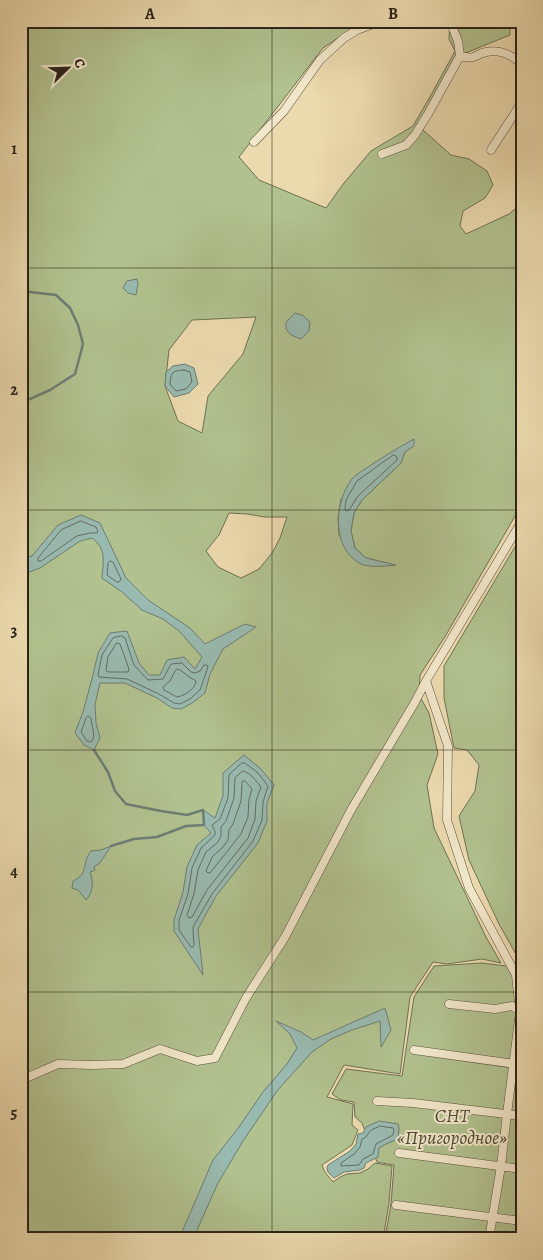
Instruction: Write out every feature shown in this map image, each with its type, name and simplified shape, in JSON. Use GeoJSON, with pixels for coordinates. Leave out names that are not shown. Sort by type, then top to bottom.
{"type":"FeatureCollection","features":[{"type":"Feature","properties":{"kind":"street"},"geometry":{"type":"LineString","coordinates":[[254,142],[284,111],[320,60],[344,38],[357,30],[381,21]]}},
{"type":"Feature","properties":{"kind":"street"},"geometry":{"type":"LineString","coordinates":[[382,154],[406,145],[414,135],[428,114],[460,56],[458,40],[451,21]]}},
{"type":"Feature","properties":{"kind":"street"},"geometry":{"type":"LineString","coordinates":[[460,56],[470,59],[486,52],[497,51],[506,53],[522,65]]}},
{"type":"Feature","properties":{"kind":"street"},"geometry":{"type":"LineString","coordinates":[[491,150],[522,102]]}},
{"type":"Feature","properties":{"kind":"street"},"geometry":{"type":"LineString","coordinates":[[21,1080],[58,1064],[123,1064],[160,1049],[197,1061],[215,1058],[246,998],[285,937],[351,810],[522,521]]}},
{"type":"Feature","properties":{"kind":"street"},"geometry":{"type":"LineString","coordinates":[[426,681],[448,746],[447,820],[469,888],[516,975],[521,1012],[490,1239]]}},
{"type":"Feature","properties":{"kind":"street"},"geometry":{"type":"LineString","coordinates":[[449,1004],[495,1009],[512,1006],[521,1012]]}},
{"type":"Feature","properties":{"kind":"street"},"geometry":{"type":"LineString","coordinates":[[414,1050],[522,1065]]}},
{"type":"Feature","properties":{"kind":"street"},"geometry":{"type":"LineString","coordinates":[[376,1101],[413,1103],[522,1116]]}},
{"type":"Feature","properties":{"kind":"street"},"geometry":{"type":"LineString","coordinates":[[399,1153],[522,1169]]}},
{"type":"Feature","properties":{"kind":"street"},"geometry":{"type":"LineString","coordinates":[[396,1205],[522,1221]]}},
{"type":"Feature","properties":{"kind":"green space"},"geometry":{"type":"Polygon","coordinates":[[[21,21],[363,21],[323,48],[239,157],[259,180],[326,208],[371,151],[413,126],[455,51],[449,39],[450,21],[513,21],[510,35],[463,54],[441,88],[423,130],[451,155],[469,159],[487,171],[493,185],[485,198],[463,211],[460,226],[466,234],[509,214],[522,203],[522,504],[446,635],[420,675],[419,695],[429,713],[438,754],[427,785],[434,828],[486,937],[501,963],[482,959],[447,964],[433,962],[410,997],[400,1074],[344,1065],[327,1097],[353,1104],[352,1125],[358,1130],[352,1145],[322,1165],[333,1182],[347,1174],[360,1173],[375,1163],[392,1166],[389,1203],[383,1239],[21,1239],[21,21]],[[256,317],[192,320],[169,350],[165,386],[178,421],[202,433],[208,396],[243,354],[256,317]],[[414,439],[341,499],[338,518],[339,535],[362,564],[394,565],[366,558],[355,548],[351,531],[354,513],[362,500],[401,463],[405,452],[414,439]],[[229,513],[219,535],[206,551],[218,567],[241,578],[259,569],[272,553],[280,538],[287,517],[264,517],[229,513]]]}},
{"type":"Feature","properties":{"kind":"green space"},"geometry":{"type":"Polygon","coordinates":[[[522,535],[522,965],[499,924],[469,860],[459,816],[475,791],[479,765],[467,750],[454,748],[444,698],[444,666],[522,535]]]}},
{"type":"Feature","properties":{"kind":"green space","name":"СНТ «Пригородное»"},"geometry":{"type":"Polygon","coordinates":[[[482,963],[522,968],[522,1239],[385,1239],[391,1204],[394,1165],[377,1162],[362,1123],[355,1117],[354,1102],[341,1100],[332,1094],[346,1069],[402,1076],[414,997],[434,966],[482,963]]]}},
{"type":"Feature","properties":{"kind":"water"},"geometry":{"type":"Polygon","coordinates":[[[137,279],[136,295],[128,293],[123,288],[127,281],[137,279]]]}},
{"type":"Feature","properties":{"kind":"water"},"geometry":{"type":"Polygon","coordinates":[[[295,313],[302,315],[310,322],[309,331],[301,339],[291,335],[286,329],[286,322],[295,313]]]}},
{"type":"Feature","properties":{"kind":"water"},"geometry":{"type":"Polygon","coordinates":[[[185,364],[194,368],[198,384],[189,393],[174,397],[165,386],[166,372],[173,366],[185,364]]]}},
{"type":"Feature","properties":{"kind":"water"},"geometry":{"type":"Polygon","coordinates":[[[414,439],[414,446],[405,452],[401,463],[362,500],[354,513],[351,531],[355,548],[366,558],[396,565],[373,566],[361,564],[351,557],[344,548],[340,537],[339,512],[346,489],[356,475],[414,439]]]}},
{"type":"Feature","properties":{"kind":"water"},"geometry":{"type":"Polygon","coordinates":[[[81,515],[100,523],[126,578],[148,600],[190,628],[205,644],[245,624],[256,627],[223,649],[210,674],[205,693],[181,709],[172,708],[157,698],[125,683],[100,683],[95,704],[96,723],[100,738],[94,750],[84,745],[75,733],[83,712],[98,653],[110,633],[127,631],[139,663],[149,675],[160,675],[167,660],[184,657],[195,669],[202,657],[179,631],[163,619],[142,610],[122,592],[102,578],[102,551],[97,542],[92,538],[80,541],[40,568],[21,575],[21,559],[32,556],[58,525],[81,515]]]}},
{"type":"Feature","properties":{"kind":"water"},"geometry":{"type":"Polygon","coordinates":[[[244,755],[261,769],[274,785],[267,803],[267,821],[258,843],[216,896],[198,929],[203,975],[174,931],[174,920],[183,892],[187,867],[197,845],[211,833],[204,825],[203,810],[215,818],[223,796],[223,773],[244,755]]]}},
{"type":"Feature","properties":{"kind":"water"},"geometry":{"type":"Polygon","coordinates":[[[111,846],[100,863],[94,867],[95,870],[90,872],[92,887],[86,900],[78,890],[72,888],[73,881],[83,872],[91,851],[111,846]]]}},
{"type":"Feature","properties":{"kind":"water"},"geometry":{"type":"Polygon","coordinates":[[[385,1008],[391,1030],[381,1047],[380,1021],[352,1030],[331,1039],[312,1052],[277,1091],[243,1141],[218,1183],[193,1239],[179,1239],[213,1160],[263,1092],[287,1064],[297,1048],[290,1034],[276,1021],[301,1032],[313,1040],[385,1008]]]}},
{"type":"Feature","properties":{"kind":"water"},"geometry":{"type":"Polygon","coordinates":[[[379,1121],[398,1124],[398,1139],[379,1148],[378,1157],[366,1163],[364,1168],[344,1172],[334,1178],[328,1172],[328,1165],[350,1151],[356,1144],[358,1134],[363,1133],[366,1127],[379,1121]]]}},
{"type":"Feature","properties":{"kind":"waterway"},"geometry":{"type":"LineString","coordinates":[[21,291],[56,295],[70,308],[78,325],[83,344],[75,374],[50,390],[21,403]]}},
{"type":"Feature","properties":{"kind":"waterway"},"geometry":{"type":"LineString","coordinates":[[94,750],[108,772],[115,791],[126,804],[187,815],[203,810],[204,825],[186,826],[157,837],[134,839],[111,846]]}}]}
